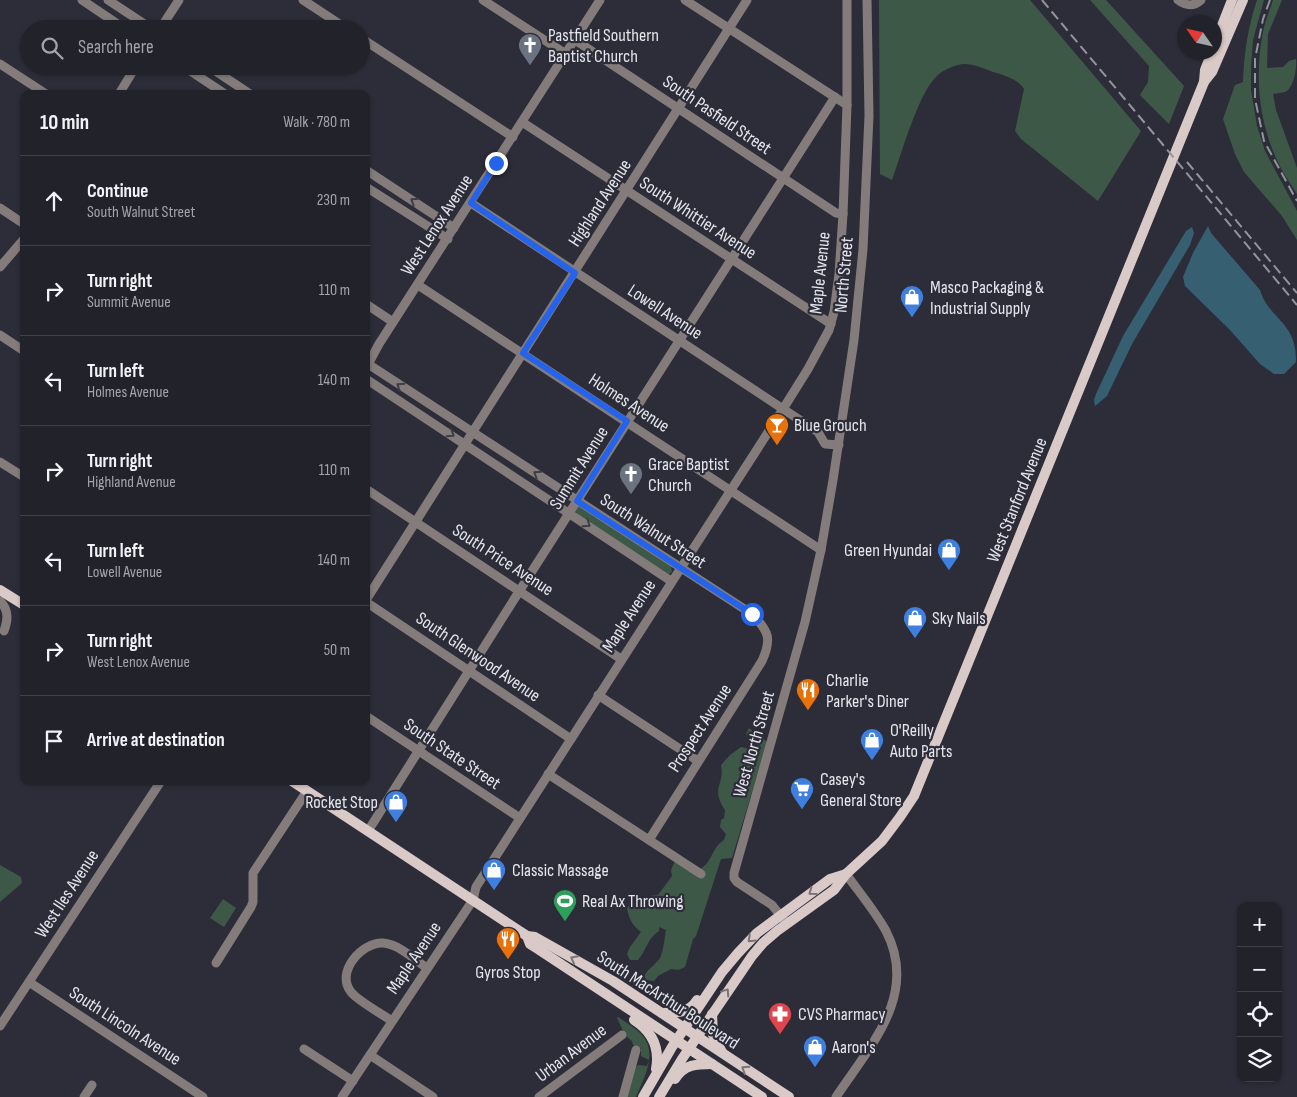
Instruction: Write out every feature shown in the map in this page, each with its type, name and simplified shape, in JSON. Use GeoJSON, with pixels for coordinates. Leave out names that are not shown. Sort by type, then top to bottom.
{"type":"FeatureCollection","features":[{"type":"Feature","properties":{"kind":"main road"},"geometry":{"type":"LineString","coordinates":[[1222,26],[1232,0]]}},
{"type":"Feature","properties":{"kind":"main road"},"geometry":{"type":"LineString","coordinates":[[1204,82],[1212,72],[1243,0]]}},
{"type":"Feature","properties":{"kind":"main road"},"geometry":{"type":"LineString","coordinates":[[1204,82],[1205,70],[1209,60]]}},
{"type":"Feature","properties":{"kind":"main road","name":"West Stanford Avenue"},"geometry":{"type":"LineString","coordinates":[[660,1097],[689,1048],[752,956],[763,943],[834,890],[846,874],[874,849],[893,827],[918,786],[1204,82]]}},
{"type":"Feature","properties":{"kind":"main road"},"geometry":{"type":"LineString","coordinates":[[0,590],[20,602]]}},
{"type":"Feature","properties":{"kind":"main road","name":"South MacArthur Boulevard"},"geometry":{"type":"LineString","coordinates":[[298,785],[527,936],[535,936],[600,973],[789,1097]]}},
{"type":"Feature","properties":{"kind":"main road","name":"West Stanford Avenue"},"geometry":{"type":"LineString","coordinates":[[651,1082],[676,1040],[722,972],[746,943],[780,915],[830,879],[846,874]]}},
{"type":"Feature","properties":{"kind":"main road","name":"South MacArthur Boulevard"},"geometry":{"type":"LineString","coordinates":[[527,936],[530,944],[762,1097]]}},
{"type":"Feature","properties":{"kind":"main road"},"geometry":{"type":"LineString","coordinates":[[660,1012],[678,1013],[691,1007],[713,976],[722,972]]}},
{"type":"Feature","properties":{"kind":"main road"},"geometry":{"type":"LineString","coordinates":[[598,989],[610,1005],[641,1024],[652,1036],[655,1043],[658,1054],[656,1071],[643,1097]]}},
{"type":"Feature","properties":{"kind":"main road"},"geometry":{"type":"LineString","coordinates":[[712,1013],[713,1035],[723,1054]]}},
{"type":"Feature","properties":{"kind":"main road"},"geometry":{"type":"LineString","coordinates":[[665,1097],[684,1068],[694,1064],[712,1064]]}},
{"type":"Feature","properties":{"kind":"street"},"geometry":{"type":"LineString","coordinates":[[82,0],[112,20]]}},
{"type":"Feature","properties":{"kind":"street"},"geometry":{"type":"LineString","coordinates":[[108,0],[138,20]]}},
{"type":"Feature","properties":{"kind":"street"},"geometry":{"type":"LineString","coordinates":[[166,20],[179,0]]}},
{"type":"Feature","properties":{"kind":"street"},"geometry":{"type":"LineString","coordinates":[[303,0],[333,20]]}},
{"type":"Feature","properties":{"kind":"street"},"geometry":{"type":"LineString","coordinates":[[483,0],[566,54]]}},
{"type":"Feature","properties":{"kind":"street","name":"West Lenox Avenue"},"geometry":{"type":"LineString","coordinates":[[370,360],[391,321],[418,285],[448,239],[600,0]]}},
{"type":"Feature","properties":{"kind":"street"},"geometry":{"type":"LineString","coordinates":[[685,0],[847,105]]}},
{"type":"Feature","properties":{"kind":"street","name":"Highland Avenue"},"geometry":{"type":"LineString","coordinates":[[370,595],[747,0]]}},
{"type":"Feature","properties":{"kind":"street","name":"Maple Avenue"},"geometry":{"type":"LineString","coordinates":[[342,1097],[473,900],[476,887],[822,346],[834,312],[839,274],[847,105],[847,0]]}},
{"type":"Feature","properties":{"kind":"street"},"geometry":{"type":"LineString","coordinates":[[1178,0],[1186,5],[1194,4],[1200,0]]}},
{"type":"Feature","properties":{"kind":"street","name":"North Street"},"geometry":{"type":"LineString","coordinates":[[821,550],[854,340],[865,231],[869,107],[866,1]]}},
{"type":"Feature","properties":{"kind":"street","name":"South Pasfield Street"},"geometry":{"type":"LineString","coordinates":[[575,40],[836,214],[843,214]]}},
{"type":"Feature","properties":{"kind":"street"},"geometry":{"type":"LineString","coordinates":[[370,44],[513,138]]}},
{"type":"Feature","properties":{"kind":"street"},"geometry":{"type":"LineString","coordinates":[[0,64],[40,90]]}},
{"type":"Feature","properties":{"kind":"street"},"geometry":{"type":"LineString","coordinates":[[121,90],[131,75]]}},
{"type":"Feature","properties":{"kind":"street"},"geometry":{"type":"LineString","coordinates":[[196,75],[219,90]]}},
{"type":"Feature","properties":{"kind":"street"},"geometry":{"type":"LineString","coordinates":[[222,75],[244,90]]}},
{"type":"Feature","properties":{"kind":"street","name":"Summit Avenue"},"geometry":{"type":"LineString","coordinates":[[368,831],[627,421],[835,97]]}},
{"type":"Feature","properties":{"kind":"street","name":"South Whittier Avenue"},"geometry":{"type":"LineString","coordinates":[[522,122],[831,324]]}},
{"type":"Feature","properties":{"kind":"street"},"geometry":{"type":"LineString","coordinates":[[370,173],[454,228]]}},
{"type":"Feature","properties":{"kind":"street"},"geometry":{"type":"LineString","coordinates":[[370,190],[448,239]]}},
{"type":"Feature","properties":{"kind":"street","name":"Lowell Avenue"},"geometry":{"type":"LineString","coordinates":[[471,203],[818,432],[825,444],[839,445]]}},
{"type":"Feature","properties":{"kind":"street"},"geometry":{"type":"LineString","coordinates":[[0,208],[20,221]]}},
{"type":"Feature","properties":{"kind":"street"},"geometry":{"type":"LineString","coordinates":[[0,267],[20,244]]}},
{"type":"Feature","properties":{"kind":"street","name":"Holmes Avenue"},"geometry":{"type":"LineString","coordinates":[[418,285],[821,550]]}},
{"type":"Feature","properties":{"kind":"street"},"geometry":{"type":"LineString","coordinates":[[370,307],[391,321]]}},
{"type":"Feature","properties":{"kind":"street"},"geometry":{"type":"LineString","coordinates":[[0,335],[20,348]]}},
{"type":"Feature","properties":{"kind":"street","name":"South Walnut Street"},"geometry":{"type":"LineString","coordinates":[[370,368],[752,614],[766,631]]}},
{"type":"Feature","properties":{"kind":"street","name":"South Walnut Street"},"geometry":{"type":"LineString","coordinates":[[370,382],[570,512],[671,581]]}},
{"type":"Feature","properties":{"kind":"street"},"geometry":{"type":"LineString","coordinates":[[0,462],[20,475]]}},
{"type":"Feature","properties":{"kind":"street","name":"South Price Avenue"},"geometry":{"type":"LineString","coordinates":[[370,492],[622,659]]}},
{"type":"Feature","properties":{"kind":"street","name":"West North Street"},"geometry":{"type":"LineString","coordinates":[[787,924],[767,901],[737,882],[734,878],[734,873],[790,680],[821,550]]}},
{"type":"Feature","properties":{"kind":"street"},"geometry":{"type":"LineString","coordinates":[[0,601],[7,610],[7,623],[4,631]]}},
{"type":"Feature","properties":{"kind":"street","name":"South Glenwood Avenue"},"geometry":{"type":"LineString","coordinates":[[370,604],[571,739]]}},
{"type":"Feature","properties":{"kind":"street","name":"Prospect Avenue"},"geometry":{"type":"LineString","coordinates":[[648,840],[762,661],[769,643],[766,631]]}},
{"type":"Feature","properties":{"kind":"street"},"geometry":{"type":"LineString","coordinates":[[598,695],[698,761]]}},
{"type":"Feature","properties":{"kind":"street","name":"South State Street"},"geometry":{"type":"LineString","coordinates":[[370,719],[520,818]]}},
{"type":"Feature","properties":{"kind":"street"},"geometry":{"type":"LineString","coordinates":[[548,774],[701,874]]}},
{"type":"Feature","properties":{"kind":"street","name":"West Iles Avenue"},"geometry":{"type":"LineString","coordinates":[[0,1026],[158,785]]}},
{"type":"Feature","properties":{"kind":"street"},"geometry":{"type":"LineString","coordinates":[[216,963],[251,907],[253,902],[253,873],[307,791]]}},
{"type":"Feature","properties":{"kind":"street"},"geometry":{"type":"LineString","coordinates":[[836,1097],[890,1013],[897,982],[894,953],[888,936],[846,874]]}},
{"type":"Feature","properties":{"kind":"street"},"geometry":{"type":"LineString","coordinates":[[392,1021],[351,992],[346,978],[353,960],[367,948],[382,943],[397,948],[427,968]]}},
{"type":"Feature","properties":{"kind":"street","name":"South Lincoln Avenue"},"geometry":{"type":"LineString","coordinates":[[29,982],[203,1097]]}},
{"type":"Feature","properties":{"kind":"street","name":"Urban Avenue"},"geometry":{"type":"LineString","coordinates":[[539,1097],[622,1035]]}},
{"type":"Feature","properties":{"kind":"street"},"geometry":{"type":"LineString","coordinates":[[304,1049],[353,1081]]}},
{"type":"Feature","properties":{"kind":"street"},"geometry":{"type":"LineString","coordinates":[[623,1097],[636,1050]]}},
{"type":"Feature","properties":{"kind":"street"},"geometry":{"type":"LineString","coordinates":[[370,1055],[433,1097]]}},
{"type":"Feature","properties":{"kind":"street"},"geometry":{"type":"LineString","coordinates":[[84,1097],[92,1085]]}},
{"type":"Feature","properties":{"kind":"green space"},"geometry":{"type":"Polygon","coordinates":[[[879,0],[1030,0],[1141,131],[1098,201],[1021,139],[1015,131],[1024,89],[1021,85],[1008,77],[970,64],[952,67],[943,71],[935,78],[916,111],[892,180],[880,174],[879,0]]]}},
{"type":"Feature","properties":{"kind":"green space"},"geometry":{"type":"Polygon","coordinates":[[[1090,0],[1106,0],[1184,86],[1169,124],[1140,95],[1148,82],[1149,66],[1090,0]]]}},
{"type":"Feature","properties":{"kind":"green space"},"geometry":{"type":"Polygon","coordinates":[[[1257,0],[1264,0],[1253,40],[1251,68],[1251,90],[1257,126],[1265,151],[1297,211],[1297,240],[1282,216],[1244,172],[1235,154],[1223,119],[1235,85],[1243,82],[1247,40],[1257,0]]]}},
{"type":"Feature","properties":{"kind":"green space"},"geometry":{"type":"Polygon","coordinates":[[[1273,0],[1282,0],[1268,34],[1267,68],[1283,67],[1289,61],[1296,59],[1291,86],[1285,92],[1273,94],[1276,110],[1297,168],[1297,194],[1280,167],[1270,144],[1260,99],[1260,52],[1264,27],[1273,0]]]}},
{"type":"Feature","properties":{"kind":"green space"},"geometry":{"type":"Polygon","coordinates":[[[577,507],[581,507],[671,566],[672,572],[669,574],[577,515],[577,507]]]}},
{"type":"Feature","properties":{"kind":"green space"},"geometry":{"type":"Polygon","coordinates":[[[749,728],[767,742],[732,858],[721,859],[685,967],[678,970],[671,969],[658,976],[654,981],[646,980],[644,976],[661,956],[666,930],[659,927],[659,931],[649,941],[638,960],[630,960],[627,954],[641,932],[631,922],[627,908],[630,904],[642,909],[650,896],[658,895],[672,876],[671,870],[675,861],[700,869],[707,863],[724,840],[726,834],[720,827],[725,810],[718,791],[722,772],[721,765],[741,747],[751,749],[753,745],[752,740],[746,734],[749,728]]]}},
{"type":"Feature","properties":{"kind":"green space"},"geometry":{"type":"Polygon","coordinates":[[[0,865],[21,877],[22,883],[0,902],[0,865]]]}},
{"type":"Feature","properties":{"kind":"green space"},"geometry":{"type":"Polygon","coordinates":[[[223,899],[236,908],[224,927],[210,918],[223,899]]]}},
{"type":"Feature","properties":{"kind":"green space"},"geometry":{"type":"Polygon","coordinates":[[[618,1017],[645,1038],[648,1046],[649,1060],[641,1056],[641,1048],[633,1045],[632,1041],[625,1035],[618,1017]]]}},
{"type":"Feature","properties":{"kind":"green space"},"geometry":{"type":"Polygon","coordinates":[[[649,1060],[646,1072],[636,1097],[627,1097],[635,1068],[638,1065],[647,1066],[649,1060]]]}},
{"type":"Feature","properties":{"kind":"water"},"geometry":{"type":"Polygon","coordinates":[[[1208,226],[1211,233],[1260,290],[1264,300],[1292,338],[1296,362],[1284,374],[1274,374],[1260,364],[1230,330],[1185,286],[1183,277],[1193,253],[1208,226]]]}},
{"type":"Feature","properties":{"kind":"water"},"geometry":{"type":"Polygon","coordinates":[[[1192,227],[1194,233],[1190,245],[1132,344],[1107,396],[1095,406],[1096,394],[1123,336],[1186,231],[1192,227]]]}},
{"type":"Feature","properties":{"kind":"railway"},"geometry":{"type":"LineString","coordinates":[[1042,0],[1297,305]]}},
{"type":"Feature","properties":{"kind":"railway"},"geometry":{"type":"LineString","coordinates":[[1270,0],[1263,19],[1255,59],[1255,99],[1264,141],[1297,201]]}},
{"type":"Feature","properties":{"kind":"railway"},"geometry":{"type":"LineString","coordinates":[[1187,162],[1297,293]]}},
{"type":"Feature","properties":{"kind":"place","name":"Pastfield Southern Baptist Church"},"geometry":{"type":"Point","coordinates":[530,66]}},
{"type":"Feature","properties":{"kind":"place","name":"Masco Packaging & Industrial Supply"},"geometry":{"type":"Point","coordinates":[912,318]}},
{"type":"Feature","properties":{"kind":"place","name":"Blue Grouch"},"geometry":{"type":"Point","coordinates":[777,446]}},
{"type":"Feature","properties":{"kind":"place","name":"Grace Baptist Church"},"geometry":{"type":"Point","coordinates":[631,495]}},
{"type":"Feature","properties":{"kind":"place","name":"Green Hyundai"},"geometry":{"type":"Point","coordinates":[949,571]}},
{"type":"Feature","properties":{"kind":"place","name":"Sky Nails"},"geometry":{"type":"Point","coordinates":[915,639]}},
{"type":"Feature","properties":{"kind":"place","name":"Charlie Parker's Diner"},"geometry":{"type":"Point","coordinates":[808,711]}},
{"type":"Feature","properties":{"kind":"place","name":"O'Reilly Auto Parts"},"geometry":{"type":"Point","coordinates":[872,761]}},
{"type":"Feature","properties":{"kind":"place","name":"Casey's General Store"},"geometry":{"type":"Point","coordinates":[802,810]}},
{"type":"Feature","properties":{"kind":"place","name":"Rocket Stop"},"geometry":{"type":"Point","coordinates":[396,823]}},
{"type":"Feature","properties":{"kind":"place","name":"Classic Massage"},"geometry":{"type":"Point","coordinates":[494,891]}},
{"type":"Feature","properties":{"kind":"place","name":"Real Ax Throwing"},"geometry":{"type":"Point","coordinates":[565,922]}},
{"type":"Feature","properties":{"kind":"place","name":"Gyros Stop"},"geometry":{"type":"Point","coordinates":[508,960]}},
{"type":"Feature","properties":{"kind":"place","name":"CVS Pharmacy"},"geometry":{"type":"Point","coordinates":[780,1035]}},
{"type":"Feature","properties":{"kind":"place","name":"Aaron's"},"geometry":{"type":"Point","coordinates":[815,1068]}},
{"type":"Feature","properties":{"kind":"route"},"geometry":{"type":"LineString","coordinates":[[496,163],[471,203],[575,273],[523,353],[627,421],[577,501],[752,614]]}}]}
